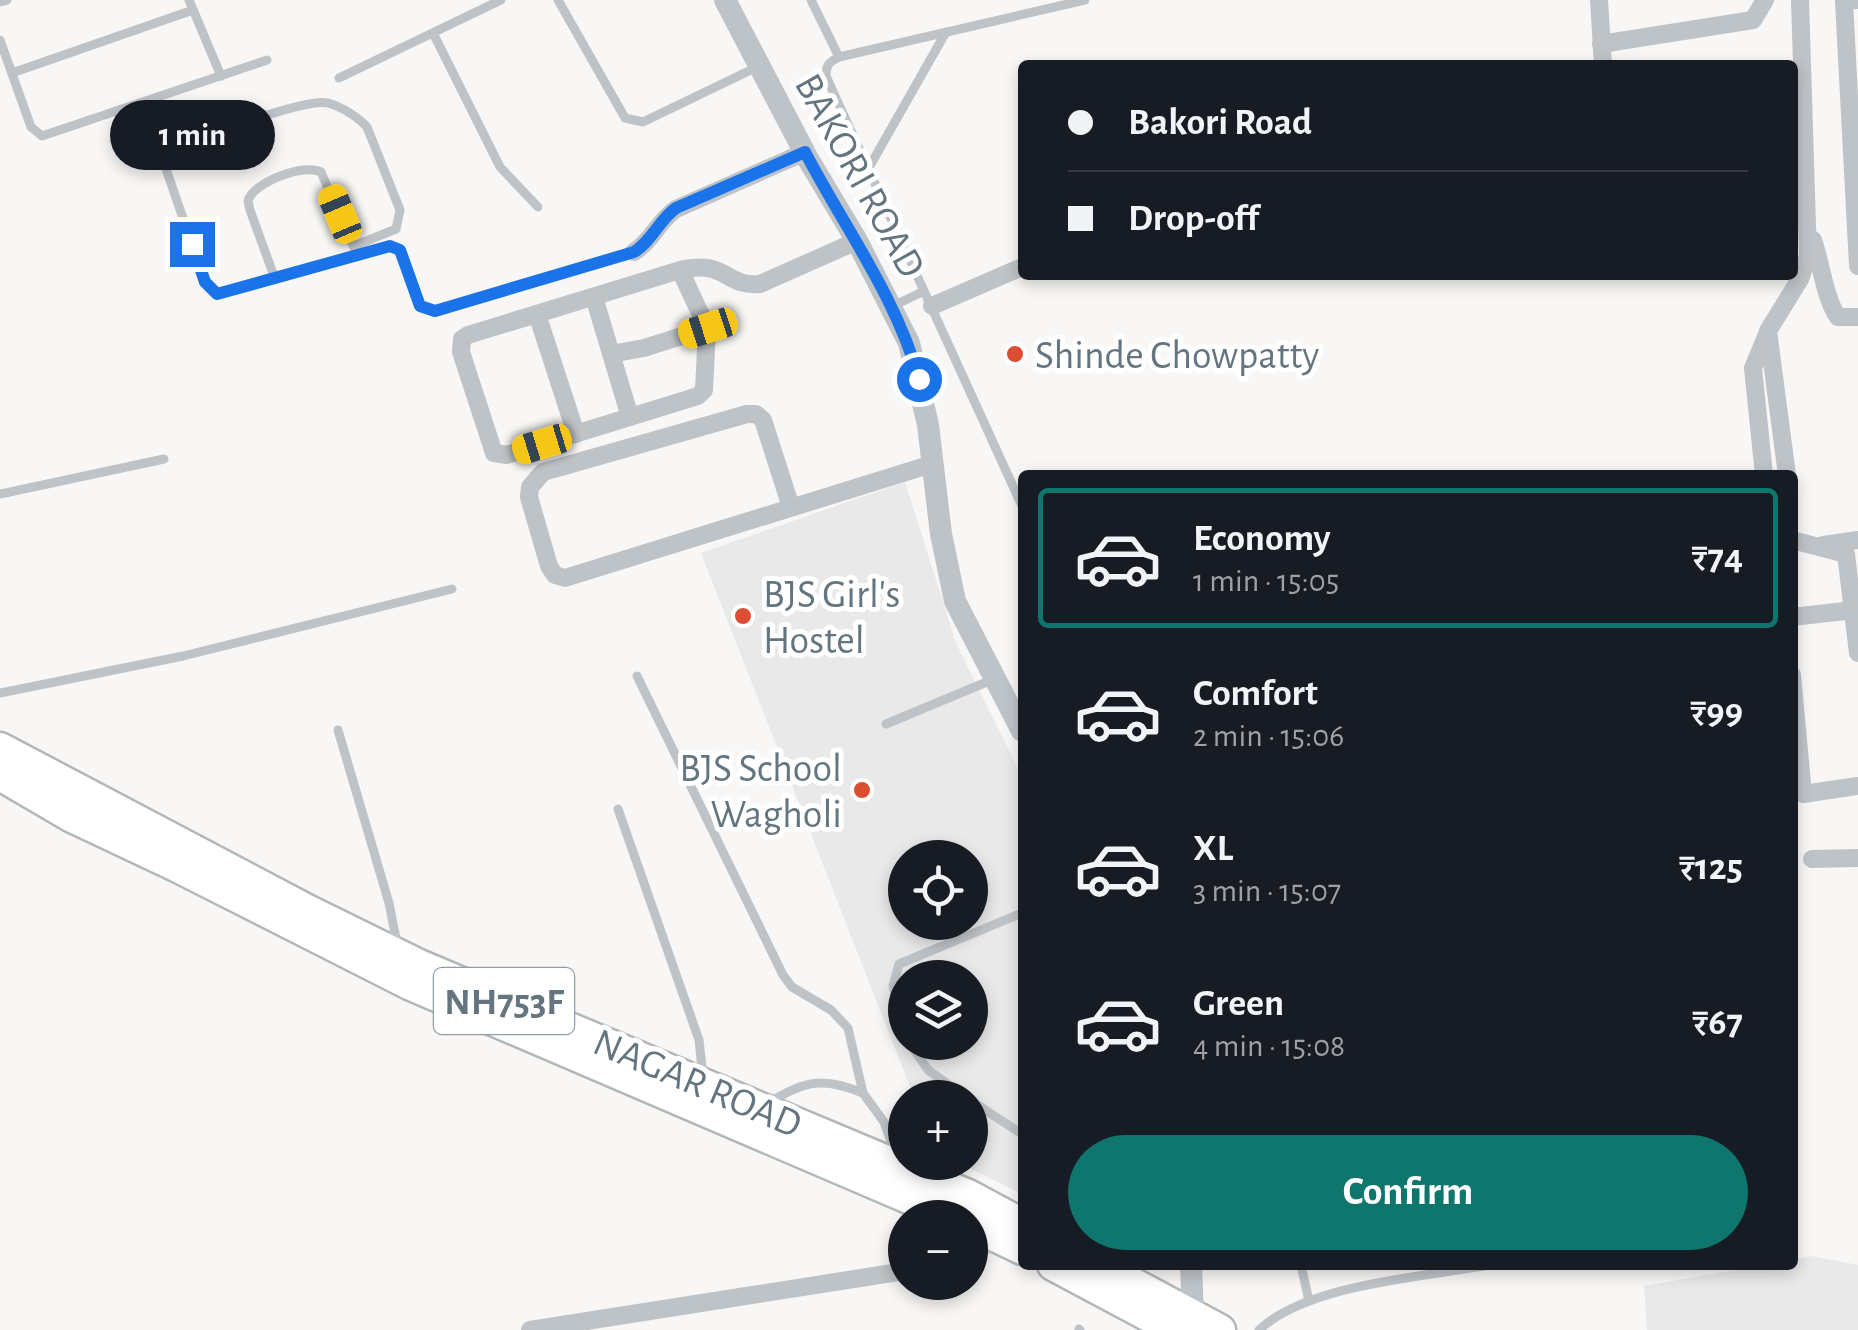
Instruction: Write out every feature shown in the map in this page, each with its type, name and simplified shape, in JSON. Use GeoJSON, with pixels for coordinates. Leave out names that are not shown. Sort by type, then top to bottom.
{"type":"FeatureCollection","features":[{"type":"Feature","properties":{"kind":"highway","name":"NAGAR ROAD"},"geometry":{"type":"LineString","coordinates":[[0,748],[399,955],[888,1161]]}},
{"type":"Feature","properties":{"kind":"highway","name":"NAGAR ROAD"},"geometry":{"type":"LineString","coordinates":[[0,776],[72,817],[411,985],[913,1200]]}},
{"type":"Feature","properties":{"kind":"highway","name":"NAGAR ROAD"},"geometry":{"type":"LineString","coordinates":[[933,1180],[968,1195],[1015,1236]]}},
{"type":"Feature","properties":{"kind":"highway"},"geometry":{"type":"LineString","coordinates":[[988,1229],[1015,1236]]}},
{"type":"Feature","properties":{"kind":"highway"},"geometry":{"type":"LineString","coordinates":[[1065,1270],[1194,1326]]}},
{"type":"Feature","properties":{"kind":"highway"},"geometry":{"type":"LineString","coordinates":[[1107,1270],[1194,1326]]}},
{"type":"Feature","properties":{"kind":"street","name":"BAKORI ROAD"},"geometry":{"type":"LineString","coordinates":[[725,0],[805,152],[858,241],[909,343],[919,379],[941,534],[955,601],[1018,723]]}},
{"type":"Feature","properties":{"kind":"street"},"geometry":{"type":"LineString","coordinates":[[1598,0],[1602,60]]}},
{"type":"Feature","properties":{"kind":"street"},"geometry":{"type":"LineString","coordinates":[[1600,44],[1753,20],[1766,0]]}},
{"type":"Feature","properties":{"kind":"street"},"geometry":{"type":"LineString","coordinates":[[1800,0],[1798,187],[1808,230],[1824,268],[1832,309],[1838,317],[1858,317]]}},
{"type":"Feature","properties":{"kind":"street"},"geometry":{"type":"LineString","coordinates":[[1858,0],[1844,1],[1858,266]]}},
{"type":"Feature","properties":{"kind":"street"},"geometry":{"type":"LineString","coordinates":[[634,252],[644,246],[676,208],[805,152]]}},
{"type":"Feature","properties":{"kind":"street"},"geometry":{"type":"LineString","coordinates":[[1763,470],[1753,368],[1768,331],[1800,279],[1808,256],[1808,230]]}},
{"type":"Feature","properties":{"kind":"street"},"geometry":{"type":"LineString","coordinates":[[680,270],[708,328],[704,390],[698,396],[507,455],[494,453],[461,352],[462,339],[537,314],[680,270],[702,265],[748,285],[760,284],[858,241]]}},
{"type":"Feature","properties":{"kind":"street"},"geometry":{"type":"LineString","coordinates":[[928,298],[1018,268]]}},
{"type":"Feature","properties":{"kind":"street"},"geometry":{"type":"LineString","coordinates":[[594,297],[630,417]]}},
{"type":"Feature","properties":{"kind":"street"},"geometry":{"type":"LineString","coordinates":[[537,314],[576,434]]}},
{"type":"Feature","properties":{"kind":"street"},"geometry":{"type":"LineString","coordinates":[[611,354],[708,328]]}},
{"type":"Feature","properties":{"kind":"street"},"geometry":{"type":"LineString","coordinates":[[1768,331],[1786,470]]}},
{"type":"Feature","properties":{"kind":"street"},"geometry":{"type":"LineString","coordinates":[[791,508],[763,420],[746,414],[543,472],[530,486],[529,497],[549,566],[554,575],[565,578],[791,508],[932,464]]}},
{"type":"Feature","properties":{"kind":"street"},"geometry":{"type":"LineString","coordinates":[[1798,538],[1846,554],[1858,653]]}},
{"type":"Feature","properties":{"kind":"street"},"geometry":{"type":"LineString","coordinates":[[1813,546],[1858,540]]}},
{"type":"Feature","properties":{"kind":"street"},"geometry":{"type":"LineString","coordinates":[[1798,616],[1854,610]]}},
{"type":"Feature","properties":{"kind":"street"},"geometry":{"type":"LineString","coordinates":[[1798,740],[1803,794],[1858,786]]}},
{"type":"Feature","properties":{"kind":"street"},"geometry":{"type":"LineString","coordinates":[[1812,859],[1858,858]]}},
{"type":"Feature","properties":{"kind":"street"},"geometry":{"type":"LineString","coordinates":[[988,1247],[1015,1236]]}},
{"type":"Feature","properties":{"kind":"street"},"geometry":{"type":"LineString","coordinates":[[1191,1270],[1194,1326]]}},
{"type":"Feature","properties":{"kind":"street"},"geometry":{"type":"LineString","coordinates":[[530,1330],[888,1274]]}},
{"type":"Feature","properties":{"kind":"lane"},"geometry":{"type":"LineString","coordinates":[[339,78],[501,0]]}},
{"type":"Feature","properties":{"kind":"lane"},"geometry":{"type":"LineString","coordinates":[[558,0],[625,118],[632,122],[642,122],[760,66]]}},
{"type":"Feature","properties":{"kind":"lane"},"geometry":{"type":"LineString","coordinates":[[811,0],[839,58]]}},
{"type":"Feature","properties":{"kind":"lane"},"geometry":{"type":"LineString","coordinates":[[1018,497],[826,76],[830,61],[839,58],[1085,0]]}},
{"type":"Feature","properties":{"kind":"lane"},"geometry":{"type":"LineString","coordinates":[[12,73],[191,5],[221,76]]}},
{"type":"Feature","properties":{"kind":"lane"},"geometry":{"type":"LineString","coordinates":[[867,172],[946,32]]}},
{"type":"Feature","properties":{"kind":"lane"},"geometry":{"type":"LineString","coordinates":[[433,33],[500,166],[538,207]]}},
{"type":"Feature","properties":{"kind":"lane"},"geometry":{"type":"LineString","coordinates":[[0,40],[30,127],[42,136],[267,60]]}},
{"type":"Feature","properties":{"kind":"lane"},"geometry":{"type":"LineString","coordinates":[[313,102],[327,102],[359,118],[378,147],[400,210],[396,228],[354,251],[217,294],[209,289],[165,158],[170,150],[313,102]]}},
{"type":"Feature","properties":{"kind":"lane"},"geometry":{"type":"LineString","coordinates":[[274,279],[248,201],[256,187],[303,169],[322,172],[354,251]]}},
{"type":"Feature","properties":{"kind":"lane"},"geometry":{"type":"LineString","coordinates":[[354,251],[390,246],[400,250],[420,306],[435,311],[634,252]]}},
{"type":"Feature","properties":{"kind":"lane"},"geometry":{"type":"LineString","coordinates":[[890,307],[928,298]]}},
{"type":"Feature","properties":{"kind":"lane"},"geometry":{"type":"LineString","coordinates":[[0,494],[164,459]]}},
{"type":"Feature","properties":{"kind":"lane"},"geometry":{"type":"LineString","coordinates":[[0,693],[183,656],[452,589]]}},
{"type":"Feature","properties":{"kind":"lane"},"geometry":{"type":"LineString","coordinates":[[638,676],[783,975],[792,987],[831,1010],[848,1028],[863,1093],[888,1132]]}},
{"type":"Feature","properties":{"kind":"lane"},"geometry":{"type":"LineString","coordinates":[[886,724],[995,678]]}},
{"type":"Feature","properties":{"kind":"lane"},"geometry":{"type":"LineString","coordinates":[[338,730],[389,903],[399,955]]}},
{"type":"Feature","properties":{"kind":"lane"},"geometry":{"type":"LineString","coordinates":[[618,808],[698,1040],[704,1084]]}},
{"type":"Feature","properties":{"kind":"lane"},"geometry":{"type":"LineString","coordinates":[[910,960],[1018,915]]}},
{"type":"Feature","properties":{"kind":"lane"},"geometry":{"type":"LineString","coordinates":[[921,1060],[942,1080]]}},
{"type":"Feature","properties":{"kind":"lane"},"geometry":{"type":"LineString","coordinates":[[760,1108],[797,1086],[820,1081],[863,1093]]}},
{"type":"Feature","properties":{"kind":"lane"},"geometry":{"type":"LineString","coordinates":[[988,1112],[1018,1131]]}},
{"type":"Feature","properties":{"kind":"lane"},"geometry":{"type":"LineString","coordinates":[[1301,1270],[1309,1300]]}},
{"type":"Feature","properties":{"kind":"lane"},"geometry":{"type":"LineString","coordinates":[[1259,1330],[1278,1314],[1309,1300],[1461,1270]]}},
{"type":"Feature","properties":{"kind":"shaded area"},"geometry":{"type":"Polygon","coordinates":[[[905,482],[956,643],[1018,769],[1018,1192],[988,1177],[988,1080],[907,1080],[900,1060],[988,1060],[988,960],[888,960],[888,1031],[701,553],[905,482]]]}},
{"type":"Feature","properties":{"kind":"shaded area"},"geometry":{"type":"Polygon","coordinates":[[[1811,1256],[1858,1265],[1858,1330],[1647,1330],[1644,1286],[1735,1270],[1798,1270],[1798,1259],[1811,1256]]]}},
{"type":"Feature","properties":{"kind":"place","name":"Shinde Chowpatty"},"geometry":{"type":"Point","coordinates":[1015,354]}},
{"type":"Feature","properties":{"kind":"place","name":"BJS Girl's Hostel"},"geometry":{"type":"Point","coordinates":[743,616]}},
{"type":"Feature","properties":{"kind":"place","name":"BJS School Wagholi"},"geometry":{"type":"Point","coordinates":[862,790]}},
{"type":"Feature","properties":{"kind":"route"},"geometry":{"type":"LineString","coordinates":[[192,244],[205,282],[217,294],[390,246],[400,250],[420,306],[435,311],[634,252],[652,238],[676,208],[805,152],[858,241],[909,343],[919,379]]}}]}
